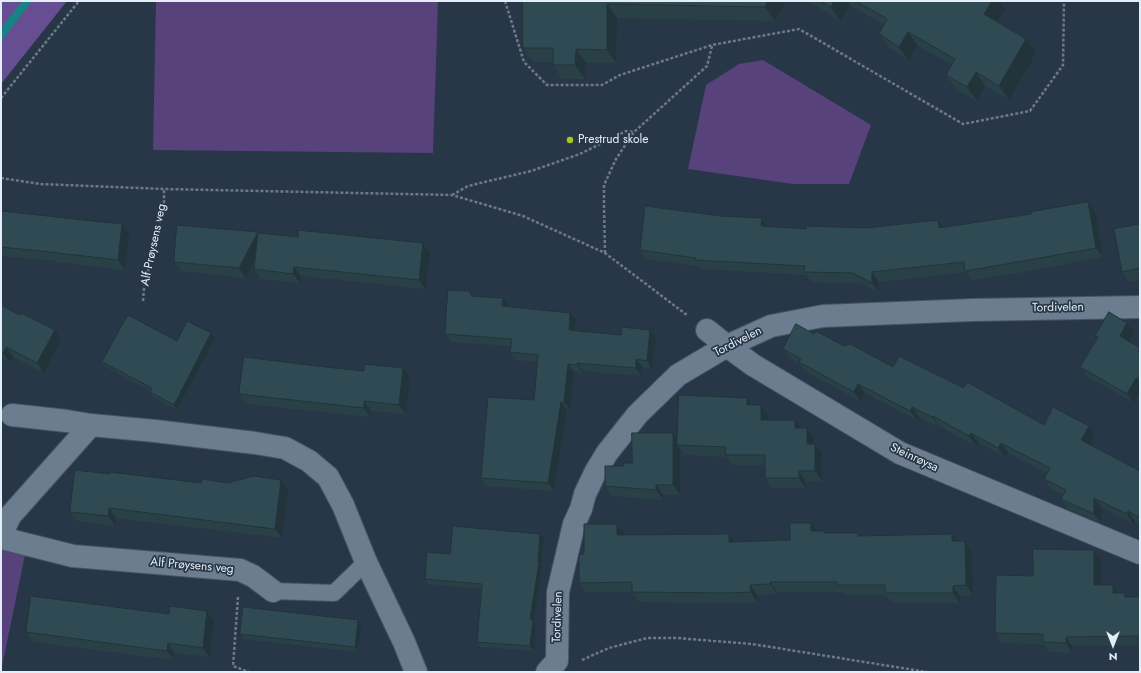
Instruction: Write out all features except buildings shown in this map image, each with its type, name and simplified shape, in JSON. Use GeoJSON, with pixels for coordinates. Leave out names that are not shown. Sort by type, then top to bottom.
{"type":"FeatureCollection","features":[{"type":"Feature","properties":{"kind":"street","name":"Tordivelen"},"geometry":{"type":"LineString","coordinates":[[547,672],[557,661],[558,592],[574,524],[581,509],[585,494],[607,453],[637,415],[678,375],[727,346],[771,326],[822,316],[972,310],[1140,306]]}},
{"type":"Feature","properties":{"kind":"street","name":"Steinrøysa"},"geometry":{"type":"LineString","coordinates":[[707,330],[753,365],[900,453],[1140,553]]}},
{"type":"Feature","properties":{"kind":"street"},"geometry":{"type":"LineString","coordinates":[[12,415],[255,443],[285,448],[309,461],[328,477],[343,505],[366,562],[404,642],[416,672]]}},
{"type":"Feature","properties":{"kind":"street","name":"Alf Prøysens veg"},"geometry":{"type":"LineString","coordinates":[[91,425],[10,516],[1,537],[73,556],[240,570],[253,576],[273,591]]}},
{"type":"Feature","properties":{"kind":"lane","name":"Alf Prøysens veg"},"geometry":{"type":"LineString","coordinates":[[273,591],[334,592],[366,562]]}},
{"type":"Feature","properties":{"kind":"path"},"geometry":{"type":"LineString","coordinates":[[1,98],[79,1]]}},
{"type":"Feature","properties":{"kind":"path"},"geometry":{"type":"LineString","coordinates":[[505,1],[524,62],[547,85],[602,85],[620,75],[712,45],[798,29],[962,124],[1030,111],[1063,65],[1064,1]]}},
{"type":"Feature","properties":{"kind":"path"},"geometry":{"type":"LineString","coordinates":[[605,253],[604,185],[616,159],[634,132],[707,66],[712,45]]}},
{"type":"Feature","properties":{"kind":"path"},"geometry":{"type":"LineString","coordinates":[[452,195],[468,186],[531,171],[580,154],[626,131],[634,132]]}},
{"type":"Feature","properties":{"kind":"path"},"geometry":{"type":"LineString","coordinates":[[1,178],[40,184],[164,189],[452,195],[523,216],[605,253],[707,330]]}},
{"type":"Feature","properties":{"kind":"path","name":"Alf Prøysens veg"},"geometry":{"type":"LineString","coordinates":[[143,301],[144,289],[164,202],[164,189]]}},
{"type":"Feature","properties":{"kind":"path"},"geometry":{"type":"LineString","coordinates":[[240,570],[233,666],[249,672]]}},
{"type":"Feature","properties":{"kind":"path"},"geometry":{"type":"LineString","coordinates":[[580,660],[609,648],[647,638],[677,638],[752,644],[927,672]]}},
{"type":"Feature","properties":{"kind":"shaded area"},"geometry":{"type":"Polygon","coordinates":[[[1,1],[67,1],[1,84],[1,1]]]}},
{"type":"Feature","properties":{"kind":"shaded area"},"geometry":{"type":"Polygon","coordinates":[[[156,1],[438,1],[433,153],[153,150],[156,1]]]}},
{"type":"Feature","properties":{"kind":"shaded area"},"geometry":{"type":"Polygon","coordinates":[[[763,60],[871,125],[849,184],[793,184],[688,169],[706,85],[739,64],[763,60]]]}},
{"type":"Feature","properties":{"kind":"shaded area"},"geometry":{"type":"Polygon","coordinates":[[[1,545],[27,545],[1,671],[1,545]]]}},
{"type":"Feature","properties":{"kind":"waterway"},"geometry":{"type":"LineString","coordinates":[[1,35],[27,1]]}},
{"type":"Feature","properties":{"kind":"place","name":"Prestrud skole"},"geometry":{"type":"Point","coordinates":[570,140]}}]}
